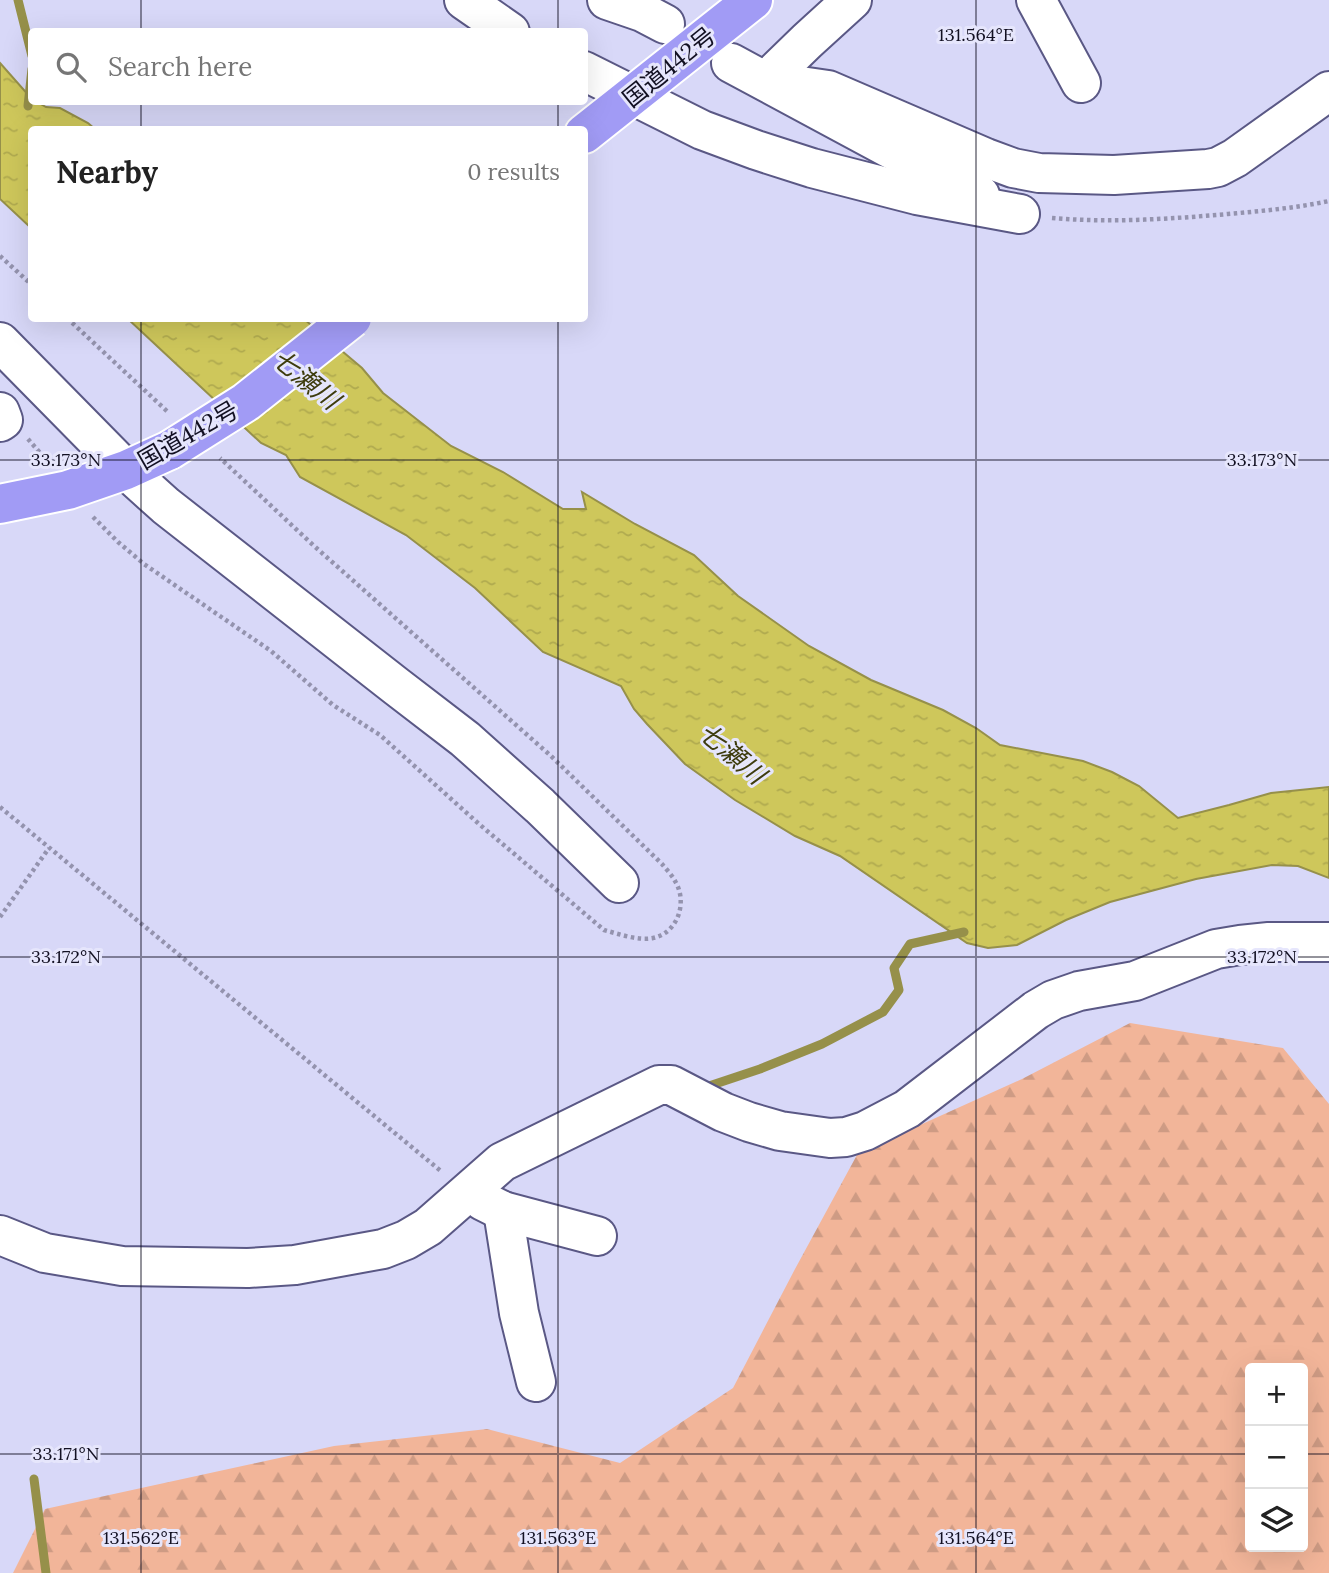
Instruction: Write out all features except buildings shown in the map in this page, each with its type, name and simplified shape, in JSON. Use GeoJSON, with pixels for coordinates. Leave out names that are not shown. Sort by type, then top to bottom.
{"type":"FeatureCollection","features":[{"type":"Feature","properties":{"kind":"highway","name":"国道442号"},"geometry":{"type":"LineString","coordinates":[[592,128],[753,0]]}},
{"type":"Feature","properties":{"kind":"highway","name":"国道442号"},"geometry":{"type":"LineString","coordinates":[[0,504],[68,490],[126,470],[170,432],[246,402],[347,322]]}},
{"type":"Feature","properties":{"kind":"street"},"geometry":{"type":"LineString","coordinates":[[464,0],[503,28]]}},
{"type":"Feature","properties":{"kind":"street"},"geometry":{"type":"LineString","coordinates":[[607,0],[642,12],[664,24]]}},
{"type":"Feature","properties":{"kind":"street"},"geometry":{"type":"LineString","coordinates":[[766,81],[852,0]]}},
{"type":"Feature","properties":{"kind":"street"},"geometry":{"type":"LineString","coordinates":[[1036,0],[1081,83]]}},
{"type":"Feature","properties":{"kind":"street"},"geometry":{"type":"LineString","coordinates":[[731,63],[888,148],[1020,215]]}},
{"type":"Feature","properties":{"kind":"street"},"geometry":{"type":"LineString","coordinates":[[588,73],[702,130],[757,150],[813,168],[917,195],[1020,215]]}},
{"type":"Feature","properties":{"kind":"street"},"geometry":{"type":"LineString","coordinates":[[766,81],[828,90],[1013,168],[1039,173],[1114,175],[1218,167],[1329,91]]}},
{"type":"Feature","properties":{"kind":"street"},"geometry":{"type":"LineString","coordinates":[[0,342],[126,470],[177,514],[465,739],[540,806],[619,883]]}},
{"type":"Feature","properties":{"kind":"street"},"geometry":{"type":"LineString","coordinates":[[0,1235],[45,1253],[122,1266],[247,1268],[295,1265],[383,1249],[428,1227],[502,1163],[665,1084],[748,1122],[810,1136],[846,1137],[865,1131],[907,1109],[1036,1010],[1053,1000],[1079,990],[1135,981],[1216,949],[1269,942],[1329,942]]}},
{"type":"Feature","properties":{"kind":"street"},"geometry":{"type":"LineString","coordinates":[[467,1193],[503,1211],[597,1236]]}},
{"type":"Feature","properties":{"kind":"street"},"geometry":{"type":"LineString","coordinates":[[503,1211],[519,1313],[536,1382]]}},
{"type":"Feature","properties":{"kind":"path"},"geometry":{"type":"LineString","coordinates":[[1020,215],[1078,220],[1161,219],[1281,209],[1329,201]]}},
{"type":"Feature","properties":{"kind":"path"},"geometry":{"type":"LineString","coordinates":[[0,256],[28,281]]}},
{"type":"Feature","properties":{"kind":"path"},"geometry":{"type":"LineString","coordinates":[[71,322],[170,432]]}},
{"type":"Feature","properties":{"kind":"path"},"geometry":{"type":"LineString","coordinates":[[6,421],[51,465]]}},
{"type":"Feature","properties":{"kind":"path"},"geometry":{"type":"LineString","coordinates":[[85,507],[118,542],[144,564],[271,651],[333,705],[380,735],[479,824],[604,930],[628,937],[650,939],[663,935],[673,927],[680,913],[681,898],[676,882],[662,864],[551,755],[313,545],[211,450]]}},
{"type":"Feature","properties":{"kind":"path"},"geometry":{"type":"LineString","coordinates":[[0,807],[467,1193]]}},
{"type":"Feature","properties":{"kind":"path"},"geometry":{"type":"LineString","coordinates":[[0,916],[50,848]]}},
{"type":"Feature","properties":{"kind":"green space"},"geometry":{"type":"Polygon","coordinates":[[[1130,1023],[1283,1048],[1329,1104],[1329,1573],[13,1573],[45,1509],[334,1446],[487,1429],[620,1463],[733,1388],[858,1153],[1022,1079],[1130,1023]]]}},
{"type":"Feature","properties":{"kind":"water"},"geometry":{"type":"Polygon","coordinates":[[[0,63],[28,95],[28,105],[60,108],[92,126],[28,126],[28,225],[0,199],[0,63]]]}},
{"type":"Feature","properties":{"kind":"water","name":"七瀬川"},"geometry":{"type":"Polygon","coordinates":[[[131,322],[308,322],[362,368],[383,393],[451,446],[503,472],[563,509],[586,509],[582,492],[694,555],[738,596],[809,646],[871,680],[943,710],[1000,745],[1083,761],[1112,772],[1139,786],[1178,818],[1271,793],[1329,787],[1329,878],[1298,866],[1272,865],[1196,879],[1110,902],[1066,920],[1017,945],[988,948],[967,943],[840,856],[795,836],[735,800],[685,764],[634,709],[621,686],[543,652],[475,588],[406,535],[300,477],[286,455],[261,443],[131,322]]]}},
{"type":"Feature","properties":{"kind":"waterway"},"geometry":{"type":"LineString","coordinates":[[18,0],[28,40]]}},
{"type":"Feature","properties":{"kind":"waterway"},"geometry":{"type":"LineString","coordinates":[[703,1088],[822,1044],[883,1012],[899,990],[894,968],[910,944],[964,932]]}},
{"type":"Feature","properties":{"kind":"waterway"},"geometry":{"type":"LineString","coordinates":[[34,1479],[46,1573]]}}]}
